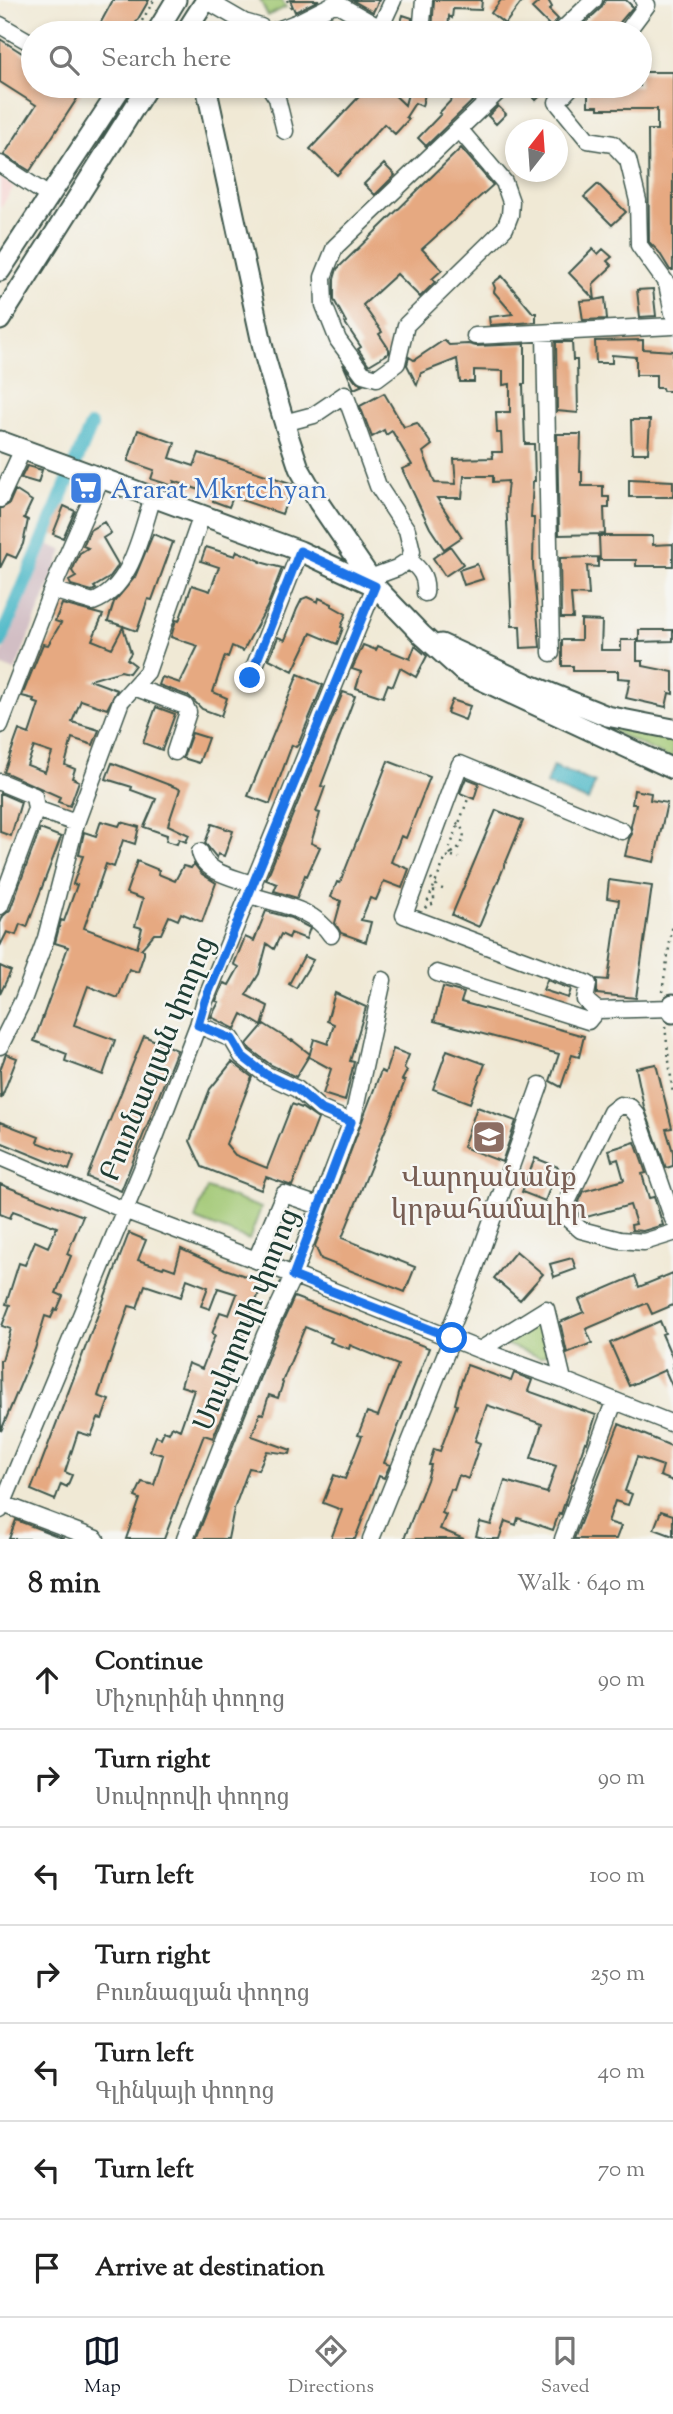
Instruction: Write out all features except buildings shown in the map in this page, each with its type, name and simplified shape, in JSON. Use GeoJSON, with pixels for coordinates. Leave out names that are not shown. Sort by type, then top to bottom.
{"type":"FeatureCollection","features":[{"type":"Feature","properties":{"kind":"main road"},"geometry":{"type":"LineString","coordinates":[[163,21],[176,0]]}},
{"type":"Feature","properties":{"kind":"main road"},"geometry":{"type":"LineString","coordinates":[[196,21],[206,0]]}},
{"type":"Feature","properties":{"kind":"main road"},"geometry":{"type":"LineString","coordinates":[[0,271],[108,98]]}},
{"type":"Feature","properties":{"kind":"main road"},"geometry":{"type":"LineString","coordinates":[[0,320],[140,98]]}},
{"type":"Feature","properties":{"kind":"main road"},"geometry":{"type":"LineString","coordinates":[[209,98],[264,357],[299,468],[372,582],[421,634],[462,671],[673,769]]}},
{"type":"Feature","properties":{"kind":"main road"},"geometry":{"type":"LineString","coordinates":[[0,441],[300,551],[372,582]]}},
{"type":"Feature","properties":{"kind":"main road"},"geometry":{"type":"LineString","coordinates":[[421,634],[528,684],[607,716],[673,729]]}},
{"type":"Feature","properties":{"kind":"street"},"geometry":{"type":"LineString","coordinates":[[206,0],[242,21]]}},
{"type":"Feature","properties":{"kind":"street"},"geometry":{"type":"LineString","coordinates":[[383,21],[393,0]]}},
{"type":"Feature","properties":{"kind":"street"},"geometry":{"type":"LineString","coordinates":[[423,21],[424,0]]}},
{"type":"Feature","properties":{"kind":"street"},"geometry":{"type":"LineString","coordinates":[[572,21],[594,0]]}},
{"type":"Feature","properties":{"kind":"street"},"geometry":{"type":"LineString","coordinates":[[635,21],[647,5],[643,0]]}},
{"type":"Feature","properties":{"kind":"street"},"geometry":{"type":"LineString","coordinates":[[300,21],[336,3],[368,21]]}},
{"type":"Feature","properties":{"kind":"street"},"geometry":{"type":"LineString","coordinates":[[0,24],[21,37]]}},
{"type":"Feature","properties":{"kind":"street"},"geometry":{"type":"LineString","coordinates":[[276,98],[285,131]]}},
{"type":"Feature","properties":{"kind":"street"},"geometry":{"type":"LineString","coordinates":[[459,129],[504,182],[511,202],[505,228],[406,325],[397,363],[377,378],[363,374],[338,340],[324,305],[323,277],[335,247],[491,98]]}},
{"type":"Feature","properties":{"kind":"street"},"geometry":{"type":"LineString","coordinates":[[561,98],[557,102],[588,140],[613,144],[628,160],[638,201],[639,245],[667,284],[673,313]]}},
{"type":"Feature","properties":{"kind":"street"},"geometry":{"type":"LineString","coordinates":[[0,164],[49,196]]}},
{"type":"Feature","properties":{"kind":"street"},"geometry":{"type":"LineString","coordinates":[[475,337],[673,326]]}},
{"type":"Feature","properties":{"kind":"street"},"geometry":{"type":"LineString","coordinates":[[545,334],[551,653]]}},
{"type":"Feature","properties":{"kind":"street"},"geometry":{"type":"LineString","coordinates":[[284,423],[314,415],[345,394],[378,486],[407,530],[412,551],[409,560],[372,582]]}},
{"type":"Feature","properties":{"kind":"street"},"geometry":{"type":"LineString","coordinates":[[0,499],[23,449]]}},
{"type":"Feature","properties":{"kind":"street"},"geometry":{"type":"LineString","coordinates":[[0,725],[97,476]]}},
{"type":"Feature","properties":{"kind":"street"},"geometry":{"type":"LineString","coordinates":[[52,590],[93,601],[113,589],[127,571],[153,497]]}},
{"type":"Feature","properties":{"kind":"street"},"geometry":{"type":"LineString","coordinates":[[0,1046],[23,1000],[46,938],[76,823],[121,701],[147,672],[202,515]]}},
{"type":"Feature","properties":{"kind":"street"},"geometry":{"type":"LineString","coordinates":[[250,678],[300,551]]}},
{"type":"Feature","properties":{"kind":"street"},"geometry":{"type":"LineString","coordinates":[[409,560],[421,570],[426,585],[425,593]]}},
{"type":"Feature","properties":{"kind":"street","name":"Բուռնազյան փողոց"},"geometry":{"type":"LineString","coordinates":[[1,1507],[124,1210],[372,582]]}},
{"type":"Feature","properties":{"kind":"street"},"geometry":{"type":"LineString","coordinates":[[134,687],[186,706],[188,712],[175,752]]}},
{"type":"Feature","properties":{"kind":"street"},"geometry":{"type":"LineString","coordinates":[[622,831],[460,764],[404,915],[588,984],[585,1000],[597,1010],[673,1008]]}},
{"type":"Feature","properties":{"kind":"street"},"geometry":{"type":"LineString","coordinates":[[0,782],[34,796],[36,809],[0,906]]}},
{"type":"Feature","properties":{"kind":"street"},"geometry":{"type":"LineString","coordinates":[[36,809],[76,823]]}},
{"type":"Feature","properties":{"kind":"street"},"geometry":{"type":"LineString","coordinates":[[200,852],[201,858],[209,867],[252,890],[307,912],[323,923],[331,935]]}},
{"type":"Feature","properties":{"kind":"street"},"geometry":{"type":"LineString","coordinates":[[438,973],[588,1021],[597,1010]]}},
{"type":"Feature","properties":{"kind":"street","name":"Սուվորովի փողոց"},"geometry":{"type":"LineString","coordinates":[[185,1539],[265,1335],[293,1276],[352,1120],[383,980]]}},
{"type":"Feature","properties":{"kind":"street"},"geometry":{"type":"LineString","coordinates":[[198,1025],[232,1039],[242,1056],[265,1074],[297,1089],[320,1109],[352,1120]]}},
{"type":"Feature","properties":{"kind":"street"},"geometry":{"type":"LineString","coordinates":[[371,1539],[473,1273],[540,1085]]}},
{"type":"Feature","properties":{"kind":"street"},"geometry":{"type":"LineString","coordinates":[[673,1219],[637,1115],[630,1107],[620,1105],[611,1112],[572,1189],[566,1204],[567,1219],[581,1230],[620,1240],[644,1242],[673,1233]]}},
{"type":"Feature","properties":{"kind":"street"},"geometry":{"type":"LineString","coordinates":[[0,1157],[124,1210],[256,1259],[480,1350],[673,1424]]}},
{"type":"Feature","properties":{"kind":"street"},"geometry":{"type":"LineString","coordinates":[[256,1259],[284,1194],[319,1206]]}},
{"type":"Feature","properties":{"kind":"street"},"geometry":{"type":"LineString","coordinates":[[480,1350],[546,1309],[563,1380]]}},
{"type":"Feature","properties":{"kind":"street"},"geometry":{"type":"LineString","coordinates":[[563,1539],[614,1402]]}},
{"type":"Feature","properties":{"kind":"street"},"geometry":{"type":"LineString","coordinates":[[1,1507],[96,1539]]}},
{"type":"Feature","properties":{"kind":"path"},"geometry":{"type":"LineString","coordinates":[[142,21],[154,0]]}},
{"type":"Feature","properties":{"kind":"path"},"geometry":{"type":"LineString","coordinates":[[451,853],[468,799]]}},
{"type":"Feature","properties":{"kind":"path"},"geometry":{"type":"LineString","coordinates":[[448,819],[458,824],[470,836]]}},
{"type":"Feature","properties":{"kind":"path"},"geometry":{"type":"LineString","coordinates":[[425,878],[434,887],[434,903],[425,908],[430,898],[434,887],[446,857],[461,847],[463,830]]}},
{"type":"Feature","properties":{"kind":"path"},"geometry":{"type":"LineString","coordinates":[[443,854],[445,850],[459,858]]}},
{"type":"Feature","properties":{"kind":"shaded area"},"geometry":{"type":"Polygon","coordinates":[[[0,177],[14,187],[0,209],[0,177]]]}},
{"type":"Feature","properties":{"kind":"shaded area"},"geometry":{"type":"Polygon","coordinates":[[[48,545],[63,550],[15,671],[0,665],[0,658],[48,545]]]}},
{"type":"Feature","properties":{"kind":"green space"},"geometry":{"type":"Polygon","coordinates":[[[260,0],[282,0],[286,7],[268,16],[260,0]]]}},
{"type":"Feature","properties":{"kind":"green space"},"geometry":{"type":"Polygon","coordinates":[[[498,677],[673,736],[673,760],[498,677]]]}},
{"type":"Feature","properties":{"kind":"green space"},"geometry":{"type":"Polygon","coordinates":[[[207,1188],[261,1208],[249,1240],[195,1219],[207,1188]]]}},
{"type":"Feature","properties":{"kind":"green space"},"geometry":{"type":"Polygon","coordinates":[[[542,1316],[547,1353],[540,1357],[501,1343],[542,1316]]]}},
{"type":"Feature","properties":{"kind":"water"},"geometry":{"type":"Polygon","coordinates":[[[553,766],[595,783],[588,801],[546,784],[553,766]]]}},
{"type":"Feature","properties":{"kind":"waterway"},"geometry":{"type":"LineString","coordinates":[[0,642],[91,426]]}},
{"type":"Feature","properties":{"kind":"place","name":"Ararat Mkrtchyan"},"geometry":{"type":"Point","coordinates":[86,488]}},
{"type":"Feature","properties":{"kind":"place","name":"Վարդանանք կրթահամալիր"},"geometry":{"type":"Point","coordinates":[489,1137]}},
{"type":"Feature","properties":{"kind":"route"},"geometry":{"type":"LineString","coordinates":[[250,678],[300,551],[375,586],[205,1001],[198,1025],[232,1039],[242,1056],[265,1074],[297,1089],[320,1109],[351,1122],[293,1276],[452,1338]]}}]}
